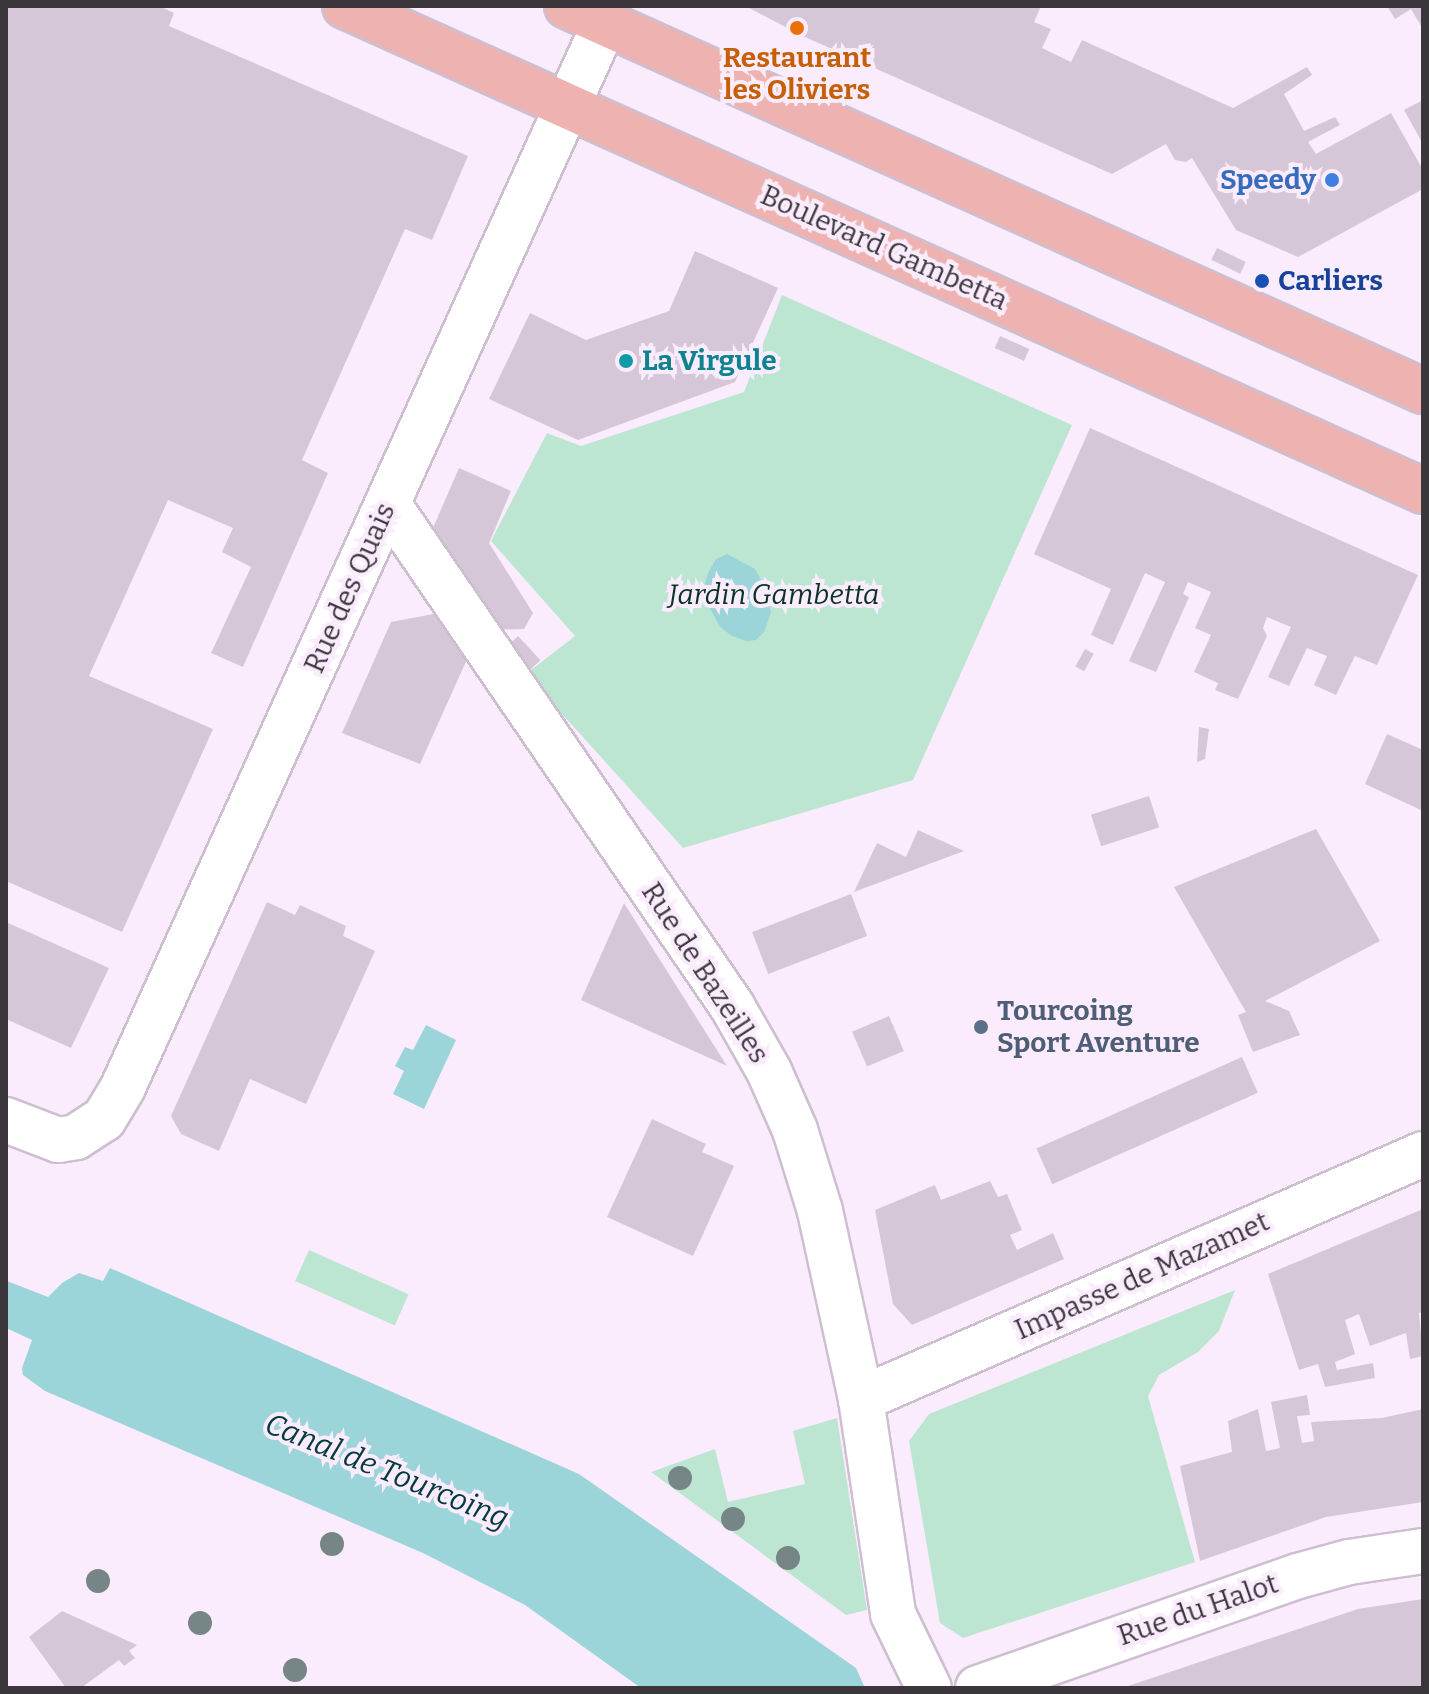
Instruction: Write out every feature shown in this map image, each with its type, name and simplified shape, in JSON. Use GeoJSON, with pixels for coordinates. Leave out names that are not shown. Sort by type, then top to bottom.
{"type":"FeatureCollection","features":[{"type":"Feature","properties":{"kind":"main road","name":"Boulevard Gambetta"},"geometry":{"type":"LineString","coordinates":[[345,6],[1423,491]]}},
{"type":"Feature","properties":{"kind":"main road"},"geometry":{"type":"LineString","coordinates":[[586,14],[1423,391]]}},
{"type":"Feature","properties":{"kind":"street","name":"Rue des Quais"},"geometry":{"type":"LineString","coordinates":[[6,1120],[58,1140],[76,1137],[104,1119],[123,1087],[568,105],[586,14]]}},
{"type":"Feature","properties":{"kind":"street","name":"Rue de Bazeilles"},"geometry":{"type":"LineString","coordinates":[[388,504],[732,1006],[769,1071],[795,1130],[820,1211],[861,1399],[893,1614],[929,1688]]}},
{"type":"Feature","properties":{"kind":"street","name":"Impasse de Mazamet"},"geometry":{"type":"LineString","coordinates":[[861,1399],[1423,1154]]}},
{"type":"Feature","properties":{"kind":"street","name":"Rue du Halot"},"geometry":{"type":"LineString","coordinates":[[978,1688],[1298,1576],[1349,1562],[1423,1551]]}},
{"type":"Feature","properties":{"kind":"green space","name":"Jardin Gambetta"},"geometry":{"type":"Polygon","coordinates":[[[782,295],[1072,425],[913,780],[683,848],[526,674],[575,636],[491,541],[547,433],[581,446],[744,392],[782,295]]]}},
{"type":"Feature","properties":{"kind":"green space"},"geometry":{"type":"Polygon","coordinates":[[[309,1250],[409,1294],[395,1325],[295,1281],[309,1250]]]}},
{"type":"Feature","properties":{"kind":"green space"},"geometry":{"type":"Polygon","coordinates":[[[1235,1290],[1219,1331],[1198,1352],[1159,1375],[1148,1396],[1195,1562],[963,1638],[940,1623],[909,1441],[929,1414],[1235,1290]]]}},
{"type":"Feature","properties":{"kind":"green space"},"geometry":{"type":"Polygon","coordinates":[[[837,1418],[867,1610],[846,1615],[651,1472],[715,1449],[728,1502],[805,1484],[793,1431],[837,1418]]]}},
{"type":"Feature","properties":{"kind":"water"},"geometry":{"type":"Polygon","coordinates":[[[727,554],[755,569],[766,589],[771,613],[764,632],[756,640],[746,641],[732,636],[720,627],[707,603],[704,587],[708,573],[716,559],[727,554]]]}},
{"type":"Feature","properties":{"kind":"water"},"geometry":{"type":"Polygon","coordinates":[[[426,1025],[456,1040],[424,1109],[393,1094],[404,1071],[395,1066],[405,1047],[413,1050],[426,1025]]]}},
{"type":"Feature","properties":{"kind":"water","name":"Canal de Tourcoing"},"geometry":{"type":"Polygon","coordinates":[[[6,1248],[7,1281],[48,1297],[62,1283],[79,1273],[103,1281],[110,1268],[579,1474],[856,1668],[865,1688],[641,1688],[525,1605],[423,1553],[45,1391],[23,1375],[22,1368],[32,1340],[6,1328],[6,1248]]]}},
{"type":"Feature","properties":{"kind":"building"},"geometry":{"type":"Polygon","coordinates":[[[6,6],[159,6],[174,13],[169,26],[468,156],[432,240],[405,229],[302,460],[328,473],[243,667],[211,653],[251,567],[222,552],[233,528],[168,500],[89,676],[213,729],[122,932],[6,881],[6,6]]]}},
{"type":"Feature","properties":{"kind":"building"},"geometry":{"type":"Polygon","coordinates":[[[745,6],[1041,6],[1034,22],[1051,29],[1042,48],[1071,62],[1082,40],[1233,108],[1307,67],[1312,75],[1284,94],[1304,131],[1335,117],[1340,125],[1308,142],[1316,154],[1391,113],[1423,170],[1423,189],[1298,257],[1236,230],[1192,158],[1186,162],[1175,160],[1166,144],[1112,174],[805,37],[745,6]]]}},
{"type":"Feature","properties":{"kind":"building"},"geometry":{"type":"Polygon","coordinates":[[[1387,6],[1423,6],[1423,29],[1411,9],[1395,19],[1387,6]]]}},
{"type":"Feature","properties":{"kind":"building"},"geometry":{"type":"Polygon","coordinates":[[[1423,100],[1423,144],[1404,110],[1423,100]]]}},
{"type":"Feature","properties":{"kind":"building"},"geometry":{"type":"Polygon","coordinates":[[[1217,248],[1246,262],[1240,274],[1211,260],[1217,248]]]}},
{"type":"Feature","properties":{"kind":"building","name":"La Virgule"},"geometry":{"type":"Polygon","coordinates":[[[695,251],[778,288],[735,382],[578,440],[489,399],[530,313],[586,340],[669,311],[695,251]]]}},
{"type":"Feature","properties":{"kind":"building"},"geometry":{"type":"Polygon","coordinates":[[[1000,336],[1029,349],[1024,361],[995,348],[1000,336]]]}},
{"type":"Feature","properties":{"kind":"building"},"geometry":{"type":"Polygon","coordinates":[[[1090,428],[1418,575],[1377,665],[1355,656],[1336,695],[1314,685],[1327,656],[1307,648],[1289,686],[1268,677],[1291,627],[1267,617],[1263,628],[1267,636],[1238,699],[1215,690],[1218,683],[1194,672],[1211,635],[1195,628],[1211,592],[1188,582],[1183,594],[1189,597],[1156,672],[1129,661],[1165,582],[1145,573],[1113,645],[1091,635],[1111,589],[1034,554],[1090,428]]]}},
{"type":"Feature","properties":{"kind":"building"},"geometry":{"type":"Polygon","coordinates":[[[459,468],[511,491],[489,543],[533,613],[524,629],[486,630],[429,537],[459,468]]]}},
{"type":"Feature","properties":{"kind":"building"},"geometry":{"type":"Polygon","coordinates":[[[439,613],[468,657],[420,764],[342,733],[391,622],[439,613]]]}},
{"type":"Feature","properties":{"kind":"building"},"geometry":{"type":"Polygon","coordinates":[[[518,636],[541,660],[525,674],[503,650],[518,636]]]}},
{"type":"Feature","properties":{"kind":"building"},"geometry":{"type":"Polygon","coordinates":[[[1085,649],[1094,654],[1084,671],[1075,666],[1085,649]]]}},
{"type":"Feature","properties":{"kind":"building"},"geometry":{"type":"Polygon","coordinates":[[[1199,727],[1209,729],[1205,759],[1197,762],[1199,727]]]}},
{"type":"Feature","properties":{"kind":"building"},"geometry":{"type":"Polygon","coordinates":[[[1387,734],[1423,750],[1423,811],[1365,784],[1387,734]]]}},
{"type":"Feature","properties":{"kind":"building"},"geometry":{"type":"Polygon","coordinates":[[[1149,796],[1159,827],[1101,846],[1091,815],[1149,796]]]}},
{"type":"Feature","properties":{"kind":"building"},"geometry":{"type":"Polygon","coordinates":[[[1316,829],[1380,941],[1265,1001],[1289,1011],[1300,1035],[1253,1052],[1238,1015],[1246,1012],[1174,887],[1316,829]]]}},
{"type":"Feature","properties":{"kind":"building"},"geometry":{"type":"Polygon","coordinates":[[[918,830],[964,851],[854,892],[877,843],[906,857],[918,830]]]}},
{"type":"Feature","properties":{"kind":"building"},"geometry":{"type":"Polygon","coordinates":[[[851,894],[867,936],[768,974],[752,932],[851,894]]]}},
{"type":"Feature","properties":{"kind":"building"},"geometry":{"type":"Polygon","coordinates":[[[267,902],[295,915],[300,905],[346,926],[343,936],[375,951],[306,1104],[250,1079],[219,1151],[181,1134],[171,1116],[267,902]]]}},
{"type":"Feature","properties":{"kind":"building"},"geometry":{"type":"Polygon","coordinates":[[[624,903],[727,1066],[581,1000],[624,903]]]}},
{"type":"Feature","properties":{"kind":"building"},"geometry":{"type":"Polygon","coordinates":[[[6,922],[109,968],[71,1048],[6,1019],[6,922]]]}},
{"type":"Feature","properties":{"kind":"building"},"geometry":{"type":"Polygon","coordinates":[[[889,1016],[904,1051],[867,1067],[852,1032],[889,1016]]]}},
{"type":"Feature","properties":{"kind":"building"},"geometry":{"type":"Polygon","coordinates":[[[1242,1057],[1258,1093],[1052,1184],[1036,1149],[1242,1057]]]}},
{"type":"Feature","properties":{"kind":"building"},"geometry":{"type":"Polygon","coordinates":[[[652,1119],[706,1144],[702,1152],[734,1166],[693,1256],[607,1217],[652,1119]]]}},
{"type":"Feature","properties":{"kind":"building"},"geometry":{"type":"Polygon","coordinates":[[[990,1181],[998,1197],[1007,1194],[1022,1230],[1010,1235],[1017,1250],[1053,1233],[1064,1259],[912,1325],[893,1304],[875,1210],[935,1185],[941,1200],[990,1181]]]}},
{"type":"Feature","properties":{"kind":"building"},"geometry":{"type":"Polygon","coordinates":[[[1423,1209],[1423,1312],[1419,1313],[1423,1356],[1410,1359],[1406,1333],[1370,1346],[1359,1314],[1345,1320],[1355,1354],[1335,1362],[1337,1370],[1373,1363],[1375,1378],[1325,1387],[1318,1364],[1299,1370],[1268,1274],[1423,1209]]]}},
{"type":"Feature","properties":{"kind":"building"},"geometry":{"type":"Polygon","coordinates":[[[1307,1395],[1310,1415],[1297,1416],[1302,1443],[1314,1441],[1311,1422],[1382,1418],[1423,1409],[1423,1502],[1326,1517],[1200,1561],[1180,1466],[1232,1452],[1228,1421],[1258,1409],[1266,1451],[1280,1448],[1271,1402],[1307,1395]]]}},
{"type":"Feature","properties":{"kind":"building"},"geometry":{"type":"Polygon","coordinates":[[[1423,1599],[1423,1688],[1122,1688],[1358,1609],[1423,1599]]]}},
{"type":"Feature","properties":{"kind":"building"},"geometry":{"type":"Polygon","coordinates":[[[62,1611],[137,1645],[129,1651],[135,1658],[124,1666],[119,1660],[81,1688],[66,1688],[29,1637],[62,1611]]]}},
{"type":"Feature","properties":{"kind":"place","name":"Restaurant les Oliviers"},"geometry":{"type":"Point","coordinates":[797,28]}},
{"type":"Feature","properties":{"kind":"place","name":"Speedy"},"geometry":{"type":"Point","coordinates":[1332,180]}},
{"type":"Feature","properties":{"kind":"place","name":"Carliers"},"geometry":{"type":"Point","coordinates":[1262,281]}},
{"type":"Feature","properties":{"kind":"place","name":"La Virgule"},"geometry":{"type":"Point","coordinates":[626,361]}},
{"type":"Feature","properties":{"kind":"place","name":"Tourcoing Sport Aventure"},"geometry":{"type":"Point","coordinates":[981,1027]}}]}
